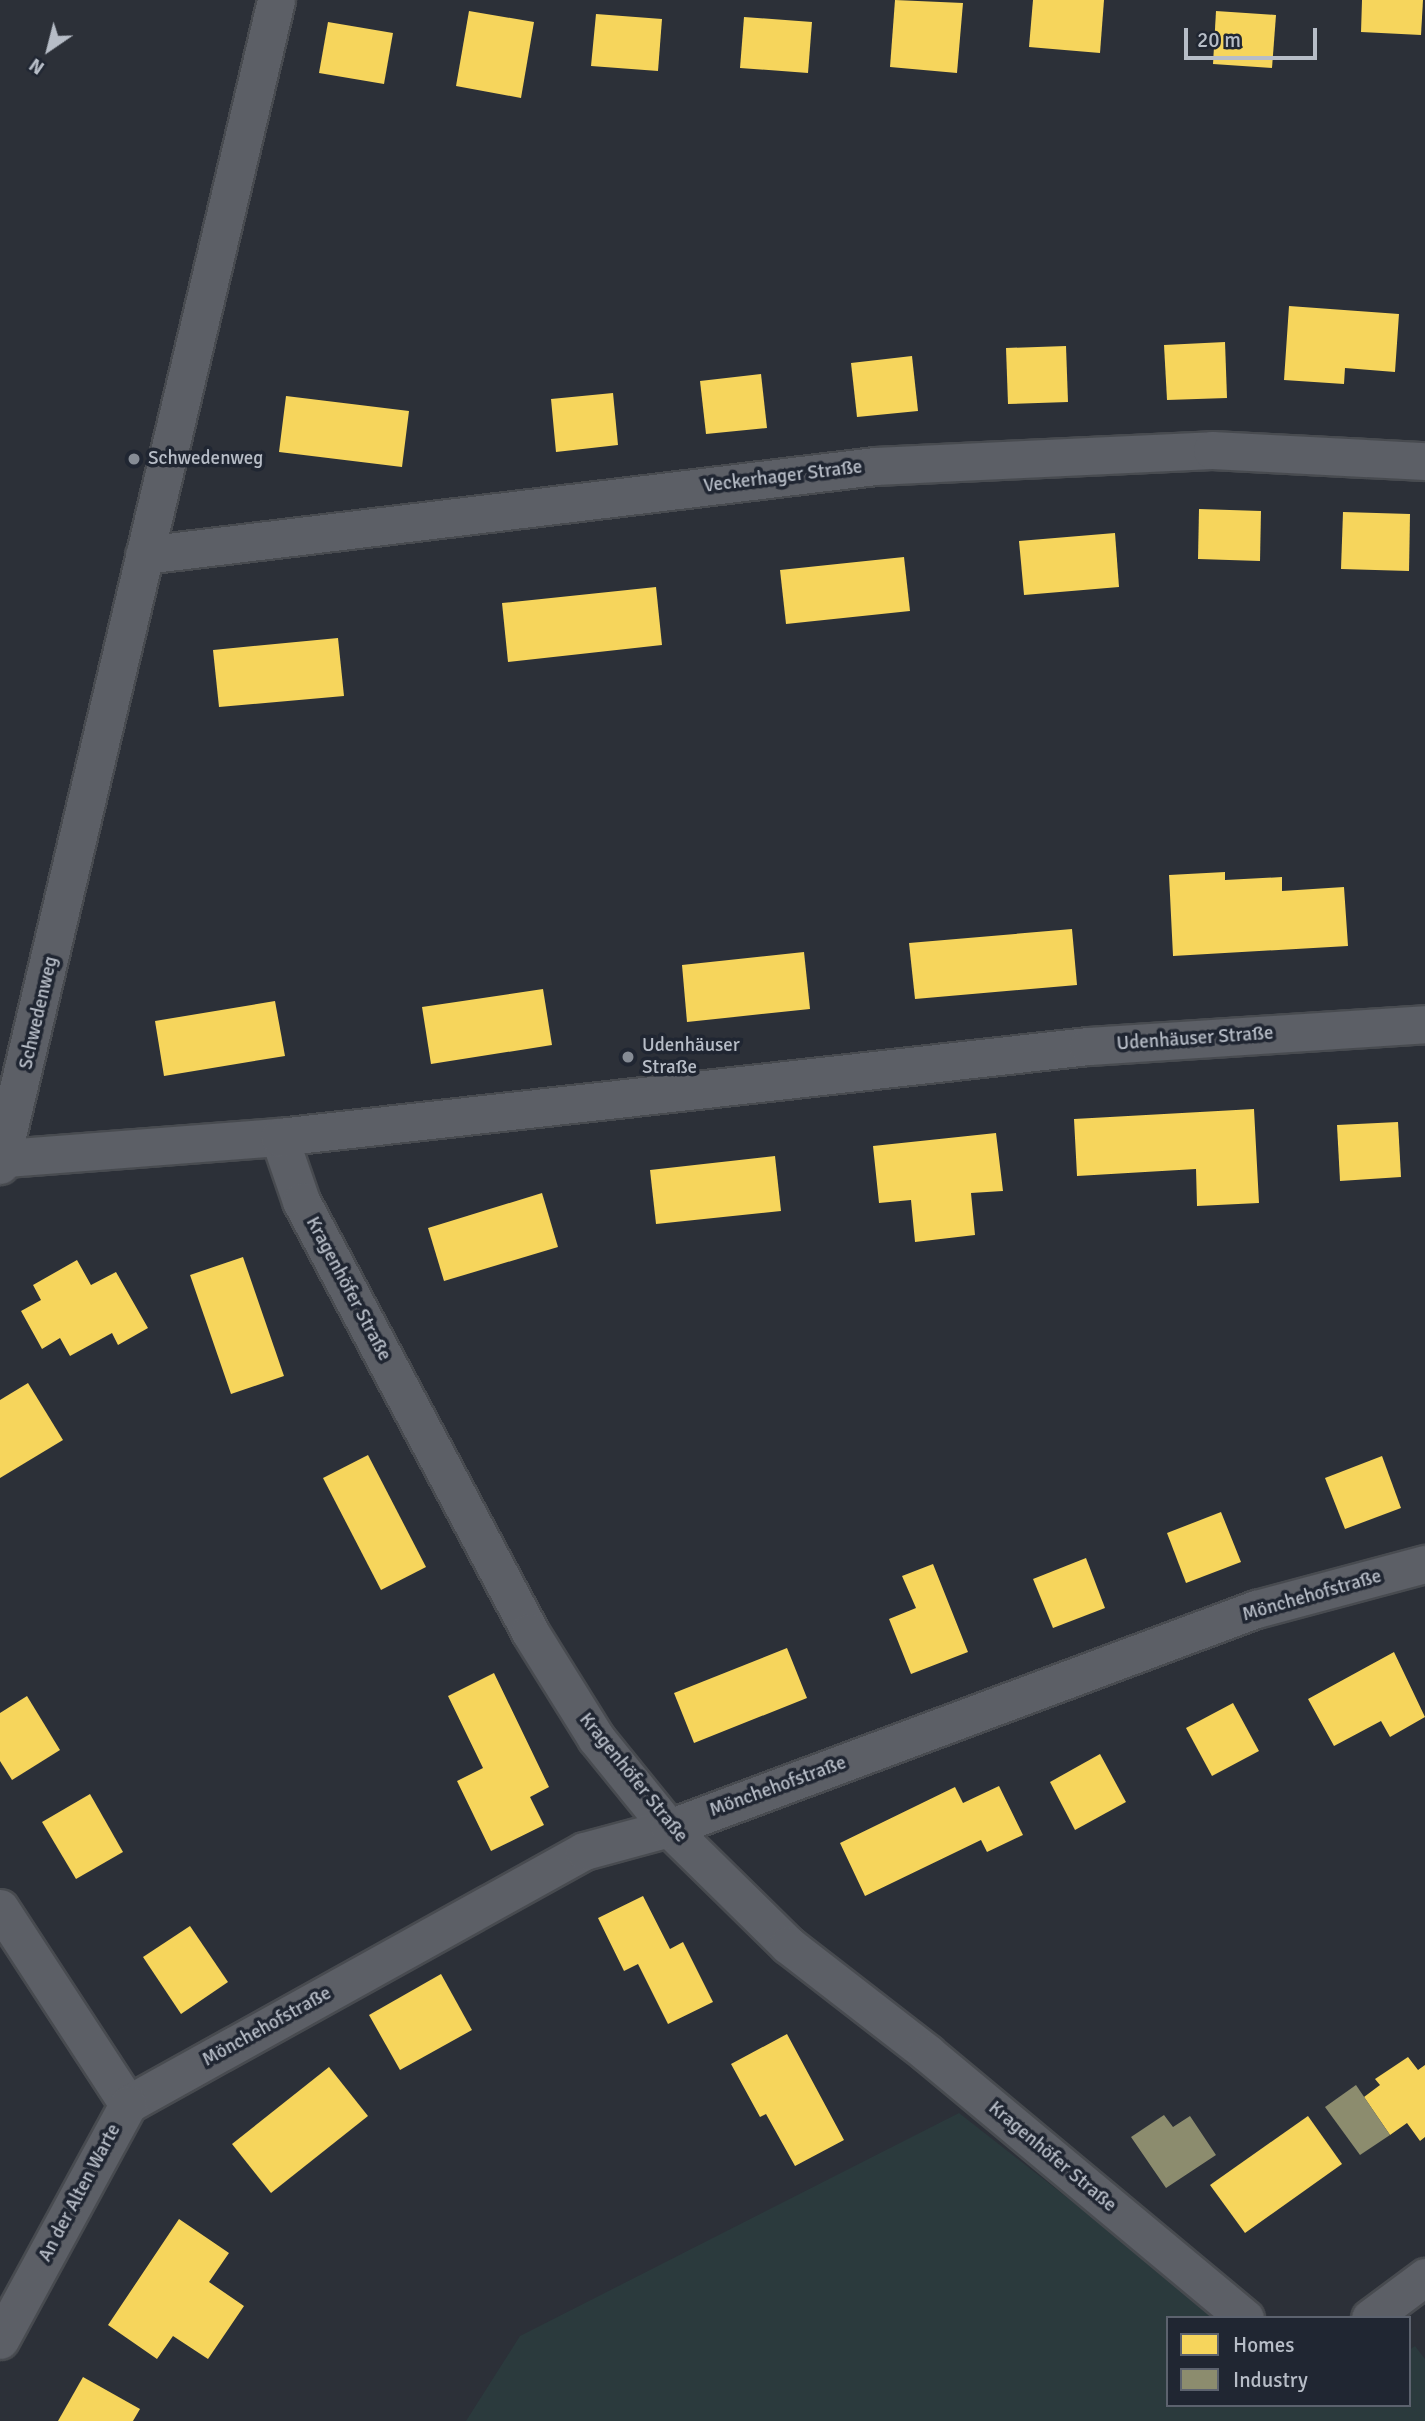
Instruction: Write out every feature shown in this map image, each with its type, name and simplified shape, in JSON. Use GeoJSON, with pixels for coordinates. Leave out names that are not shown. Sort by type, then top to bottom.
{"type":"FeatureCollection","features":[{"type":"Feature","properties":{"kind":"street","name":"Schwedenweg"},"geometry":{"type":"LineString","coordinates":[[3,1161],[276,0]]}},
{"type":"Feature","properties":{"kind":"street","name":"Veckerhager Straße"},"geometry":{"type":"LineString","coordinates":[[145,555],[875,466],[1212,450],[1425,461]]}},
{"type":"Feature","properties":{"kind":"street","name":"Udenhäuser Straße"},"geometry":{"type":"LineString","coordinates":[[3,1161],[279,1137],[1088,1046],[1425,1024]]}},
{"type":"Feature","properties":{"kind":"street","name":"Kragenhöfer Straße"},"geometry":{"type":"LineString","coordinates":[[279,1137],[301,1201],[530,1632],[596,1738],[669,1828],[788,1945],[927,2053],[1243,2316]]}},
{"type":"Feature","properties":{"kind":"street","name":"Mönchehofstraße"},"geometry":{"type":"LineString","coordinates":[[128,2104],[584,1851],[669,1828],[1256,1609],[1425,1564]]}},
{"type":"Feature","properties":{"kind":"street","name":"An der Alten Warte"},"geometry":{"type":"LineString","coordinates":[[0,1908],[128,2104],[0,2340]]}},
{"type":"Feature","properties":{"kind":"street"},"geometry":{"type":"LineString","coordinates":[[1373,2316],[1425,2277]]}},
{"type":"Feature","properties":{"kind":"shaded area"},"geometry":{"type":"Polygon","coordinates":[[[959,2113],[1218,2316],[1166,2316],[1166,2407],[1411,2407],[1411,2349],[1415,2346],[1425,2359],[1425,2421],[466,2421],[520,2336],[959,2113]]]}},
{"type":"Feature","properties":{"kind":"building: Homes"},"geometry":{"type":"Polygon","coordinates":[[[895,0],[963,3],[957,73],[890,67],[895,0]]]}},
{"type":"Feature","properties":{"kind":"building: Homes"},"geometry":{"type":"Polygon","coordinates":[[[1033,0],[1104,0],[1100,53],[1029,47],[1033,0]]]}},
{"type":"Feature","properties":{"kind":"building: Homes"},"geometry":{"type":"Polygon","coordinates":[[[1362,0],[1423,0],[1421,35],[1361,32],[1362,0]]]}},
{"type":"Feature","properties":{"kind":"building: Homes"},"geometry":{"type":"Polygon","coordinates":[[[469,11],[534,22],[521,98],[456,86],[469,11]]]}},
{"type":"Feature","properties":{"kind":"building: Homes"},"geometry":{"type":"Polygon","coordinates":[[[1216,11],[1276,15],[1272,68],[1213,64],[1216,11]]]}},
{"type":"Feature","properties":{"kind":"building: Homes"},"geometry":{"type":"Polygon","coordinates":[[[596,14],[662,19],[658,71],[591,66],[596,14]]]}},
{"type":"Feature","properties":{"kind":"building: Homes"},"geometry":{"type":"Polygon","coordinates":[[[744,17],[812,22],[808,73],[740,68],[744,17]]]}},
{"type":"Feature","properties":{"kind":"building: Homes"},"geometry":{"type":"Polygon","coordinates":[[[328,22],[393,33],[384,84],[319,73],[328,22]]]}},
{"type":"Feature","properties":{"kind":"building: Homes"},"geometry":{"type":"Polygon","coordinates":[[[1289,306],[1399,314],[1395,372],[1345,368],[1344,384],[1284,380],[1289,306]]]}},
{"type":"Feature","properties":{"kind":"building: Homes"},"geometry":{"type":"Polygon","coordinates":[[[1225,342],[1227,398],[1167,400],[1164,345],[1225,342]]]}},
{"type":"Feature","properties":{"kind":"building: Homes"},"geometry":{"type":"Polygon","coordinates":[[[1066,346],[1068,402],[1008,404],[1006,348],[1066,346]]]}},
{"type":"Feature","properties":{"kind":"building: Homes"},"geometry":{"type":"Polygon","coordinates":[[[912,356],[918,411],[857,417],[851,363],[912,356]]]}},
{"type":"Feature","properties":{"kind":"building: Homes"},"geometry":{"type":"Polygon","coordinates":[[[761,374],[767,428],[706,434],[700,381],[761,374]]]}},
{"type":"Feature","properties":{"kind":"building: Homes"},"geometry":{"type":"Polygon","coordinates":[[[613,393],[618,445],[556,452],[551,399],[613,393]]]}},
{"type":"Feature","properties":{"kind":"building: Homes"},"geometry":{"type":"Polygon","coordinates":[[[286,396],[409,411],[402,467],[279,452],[286,396]]]}},
{"type":"Feature","properties":{"kind":"building: Homes"},"geometry":{"type":"Polygon","coordinates":[[[1199,509],[1261,511],[1260,561],[1198,559],[1199,509]]]}},
{"type":"Feature","properties":{"kind":"building: Homes"},"geometry":{"type":"Polygon","coordinates":[[[1343,512],[1410,514],[1409,571],[1341,569],[1343,512]]]}},
{"type":"Feature","properties":{"kind":"building: Homes"},"geometry":{"type":"Polygon","coordinates":[[[1115,533],[1119,587],[1024,595],[1019,541],[1115,533]]]}},
{"type":"Feature","properties":{"kind":"building: Homes"},"geometry":{"type":"Polygon","coordinates":[[[904,557],[910,611],[786,624],[780,570],[904,557]]]}},
{"type":"Feature","properties":{"kind":"building: Homes"},"geometry":{"type":"Polygon","coordinates":[[[656,587],[662,645],[508,662],[502,603],[656,587]]]}},
{"type":"Feature","properties":{"kind":"building: Homes"},"geometry":{"type":"Polygon","coordinates":[[[338,638],[344,696],[219,707],[213,650],[338,638]]]}},
{"type":"Feature","properties":{"kind":"building: Homes"},"geometry":{"type":"Polygon","coordinates":[[[1225,872],[1225,880],[1282,877],[1282,891],[1344,887],[1348,946],[1173,956],[1169,875],[1225,872]]]}},
{"type":"Feature","properties":{"kind":"building: Homes"},"geometry":{"type":"Polygon","coordinates":[[[1072,929],[1077,985],[915,999],[909,943],[1072,929]]]}},
{"type":"Feature","properties":{"kind":"building: Homes"},"geometry":{"type":"Polygon","coordinates":[[[804,952],[810,1009],[687,1022],[682,965],[804,952]]]}},
{"type":"Feature","properties":{"kind":"building: Homes"},"geometry":{"type":"Polygon","coordinates":[[[543,989],[552,1045],[431,1064],[422,1007],[543,989]]]}},
{"type":"Feature","properties":{"kind":"building: Homes"},"geometry":{"type":"Polygon","coordinates":[[[275,1001],[285,1056],[164,1076],[155,1021],[275,1001]]]}},
{"type":"Feature","properties":{"kind":"building: Homes"},"geometry":{"type":"Polygon","coordinates":[[[1254,1109],[1259,1203],[1197,1206],[1196,1169],[1077,1176],[1074,1119],[1254,1109]]]}},
{"type":"Feature","properties":{"kind":"building: Homes"},"geometry":{"type":"Polygon","coordinates":[[[1398,1122],[1401,1177],[1340,1181],[1337,1125],[1398,1122]]]}},
{"type":"Feature","properties":{"kind":"building: Homes"},"geometry":{"type":"Polygon","coordinates":[[[996,1133],[1003,1191],[971,1193],[975,1235],[915,1242],[911,1200],[879,1203],[873,1146],[996,1133]]]}},
{"type":"Feature","properties":{"kind":"building: Homes"},"geometry":{"type":"Polygon","coordinates":[[[775,1156],[781,1211],[656,1224],[650,1170],[775,1156]]]}},
{"type":"Feature","properties":{"kind":"building: Homes"},"geometry":{"type":"Polygon","coordinates":[[[542,1193],[558,1247],[444,1281],[428,1228],[542,1193]]]}},
{"type":"Feature","properties":{"kind":"building: Homes"},"geometry":{"type":"Polygon","coordinates":[[[243,1257],[284,1376],[231,1394],[190,1275],[243,1257]]]}},
{"type":"Feature","properties":{"kind":"building: Homes"},"geometry":{"type":"Polygon","coordinates":[[[77,1260],[91,1285],[116,1272],[148,1328],[118,1345],[112,1333],[70,1356],[60,1338],[42,1349],[21,1311],[41,1300],[33,1285],[77,1260]]]}},
{"type":"Feature","properties":{"kind":"building: Homes"},"geometry":{"type":"Polygon","coordinates":[[[28,1383],[63,1440],[0,1478],[0,1400],[28,1383]]]}},
{"type":"Feature","properties":{"kind":"building: Homes"},"geometry":{"type":"Polygon","coordinates":[[[368,1455],[426,1567],[381,1590],[323,1478],[368,1455]]]}},
{"type":"Feature","properties":{"kind":"building: Homes"},"geometry":{"type":"Polygon","coordinates":[[[1382,1456],[1401,1508],[1345,1529],[1325,1478],[1382,1456]]]}},
{"type":"Feature","properties":{"kind":"building: Homes"},"geometry":{"type":"Polygon","coordinates":[[[1221,1512],[1241,1562],[1186,1583],[1167,1533],[1221,1512]]]}},
{"type":"Feature","properties":{"kind":"building: Homes"},"geometry":{"type":"Polygon","coordinates":[[[1086,1558],[1105,1608],[1053,1628],[1033,1579],[1086,1558]]]}},
{"type":"Feature","properties":{"kind":"building: Homes"},"geometry":{"type":"Polygon","coordinates":[[[933,1564],[968,1652],[911,1674],[889,1619],[916,1608],[902,1576],[933,1564]]]}},
{"type":"Feature","properties":{"kind":"building: Homes"},"geometry":{"type":"Polygon","coordinates":[[[787,1648],[807,1698],[694,1743],[674,1693],[787,1648]]]}},
{"type":"Feature","properties":{"kind":"building: Homes"},"geometry":{"type":"Polygon","coordinates":[[[1394,1652],[1425,1717],[1390,1737],[1381,1721],[1334,1746],[1308,1699],[1394,1652]]]}},
{"type":"Feature","properties":{"kind":"building: Homes"},"geometry":{"type":"Polygon","coordinates":[[[494,1673],[549,1787],[530,1797],[544,1825],[491,1851],[457,1781],[483,1768],[448,1696],[494,1673]]]}},
{"type":"Feature","properties":{"kind":"building: Homes"},"geometry":{"type":"Polygon","coordinates":[[[27,1696],[60,1750],[12,1780],[0,1761],[0,1713],[27,1696]]]}},
{"type":"Feature","properties":{"kind":"building: Homes"},"geometry":{"type":"Polygon","coordinates":[[[1233,1703],[1259,1751],[1212,1776],[1186,1728],[1233,1703]]]}},
{"type":"Feature","properties":{"kind":"building: Homes"},"geometry":{"type":"Polygon","coordinates":[[[1100,1754],[1126,1802],[1075,1830],[1050,1782],[1100,1754]]]}},
{"type":"Feature","properties":{"kind":"building: Homes"},"geometry":{"type":"Polygon","coordinates":[[[999,1786],[1023,1835],[987,1852],[981,1840],[865,1896],[840,1843],[955,1787],[963,1803],[999,1786]]]}},
{"type":"Feature","properties":{"kind":"building: Homes"},"geometry":{"type":"Polygon","coordinates":[[[90,1794],[123,1852],[76,1879],[42,1822],[90,1794]]]}},
{"type":"Feature","properties":{"kind":"building: Homes"},"geometry":{"type":"Polygon","coordinates":[[[643,1896],[670,1949],[683,1942],[713,2002],[668,2024],[638,1964],[624,1971],[598,1918],[643,1896]]]}},
{"type":"Feature","properties":{"kind":"building: Homes"},"geometry":{"type":"Polygon","coordinates":[[[190,1926],[228,1982],[181,2014],[143,1957],[190,1926]]]}},
{"type":"Feature","properties":{"kind":"building: Homes"},"geometry":{"type":"Polygon","coordinates":[[[441,1974],[472,2030],[400,2070],[369,2015],[441,1974]]]}},
{"type":"Feature","properties":{"kind":"building: Homes"},"geometry":{"type":"Polygon","coordinates":[[[787,2034],[844,2140],[795,2166],[766,2114],[760,2117],[731,2064],[787,2034]]]}},
{"type":"Feature","properties":{"kind":"building: Homes"},"geometry":{"type":"Polygon","coordinates":[[[1408,2057],[1418,2070],[1425,2065],[1425,2137],[1420,2141],[1407,2123],[1390,2135],[1364,2097],[1380,2085],[1375,2079],[1408,2057]]]}},
{"type":"Feature","properties":{"kind":"building: Homes"},"geometry":{"type":"Polygon","coordinates":[[[329,2067],[368,2116],[271,2193],[232,2144],[329,2067]]]}},
{"type":"Feature","properties":{"kind":"building: Homes"},"geometry":{"type":"Polygon","coordinates":[[[1308,2116],[1342,2164],[1245,2233],[1210,2185],[1308,2116]]]}},
{"type":"Feature","properties":{"kind":"building: Homes"},"geometry":{"type":"Polygon","coordinates":[[[179,2219],[229,2253],[209,2282],[244,2306],[208,2359],[173,2336],[157,2359],[108,2325],[179,2219]]]}},
{"type":"Feature","properties":{"kind":"building: Homes"},"geometry":{"type":"Polygon","coordinates":[[[83,2377],[140,2409],[133,2421],[58,2421],[83,2377]]]}},
{"type":"Feature","properties":{"kind":"building: Industry"},"geometry":{"type":"Polygon","coordinates":[[[1356,2085],[1390,2135],[1360,2155],[1325,2107],[1356,2085]]]}},
{"type":"Feature","properties":{"kind":"building: Industry"},"geometry":{"type":"Polygon","coordinates":[[[1164,2115],[1173,2127],[1190,2116],[1216,2155],[1166,2188],[1131,2137],[1164,2115]]]}},
{"type":"Feature","properties":{"kind":"place","name":"Schwedenweg"},"geometry":{"type":"Point","coordinates":[134,459]}},
{"type":"Feature","properties":{"kind":"place","name":"Udenhäuser Straße"},"geometry":{"type":"Point","coordinates":[628,1057]}}]}
